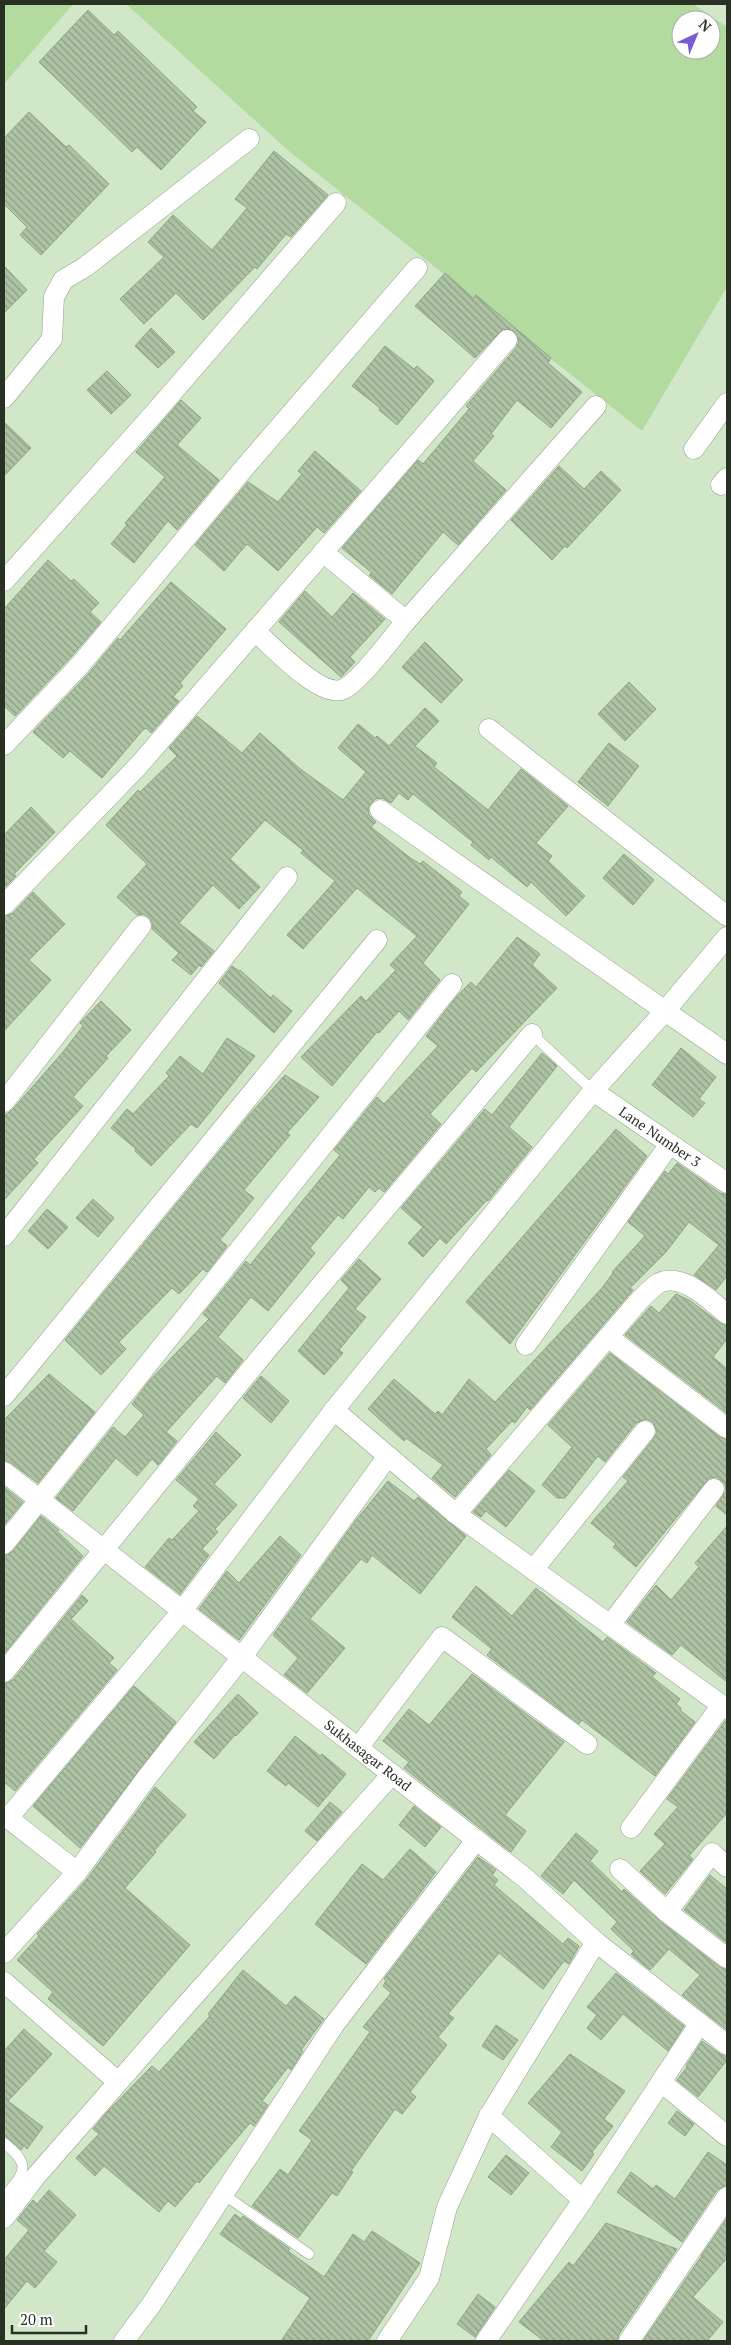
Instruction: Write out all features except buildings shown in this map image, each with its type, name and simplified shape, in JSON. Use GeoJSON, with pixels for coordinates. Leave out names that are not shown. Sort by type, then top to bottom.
{"type":"FeatureCollection","features":[{"type":"Feature","properties":{"kind":"street"},"geometry":{"type":"LineString","coordinates":[[4,398],[52,339],[54,297],[63,280],[85,267],[249,138]]}},
{"type":"Feature","properties":{"kind":"street"},"geometry":{"type":"LineString","coordinates":[[4,581],[158,409],[336,203]]}},
{"type":"Feature","properties":{"kind":"street"},"geometry":{"type":"LineString","coordinates":[[4,745],[80,665],[245,467],[417,268]]}},
{"type":"Feature","properties":{"kind":"street"},"geometry":{"type":"LineString","coordinates":[[4,905],[139,765],[507,340]]}},
{"type":"Feature","properties":{"kind":"street"},"geometry":{"type":"LineString","coordinates":[[694,449],[727,403]]}},
{"type":"Feature","properties":{"kind":"street"},"geometry":{"type":"LineString","coordinates":[[255,631],[310,679],[328,690],[342,690],[358,679],[406,621],[596,406]]}},
{"type":"Feature","properties":{"kind":"street"},"geometry":{"type":"LineString","coordinates":[[323,552],[406,621]]}},
{"type":"Feature","properties":{"kind":"street"},"geometry":{"type":"LineString","coordinates":[[489,729],[727,916]]}},
{"type":"Feature","properties":{"kind":"street"},"geometry":{"type":"LineString","coordinates":[[380,810],[727,1054]]}},
{"type":"Feature","properties":{"kind":"street"},"geometry":{"type":"LineString","coordinates":[[4,1236],[287,878]]}},
{"type":"Feature","properties":{"kind":"street"},"geometry":{"type":"LineString","coordinates":[[4,1102],[141,926]]}},
{"type":"Feature","properties":{"kind":"street"},"geometry":{"type":"LineString","coordinates":[[77,1872],[6,1817],[182,1611],[334,1410],[593,1091],[727,937]]}},
{"type":"Feature","properties":{"kind":"street"},"geometry":{"type":"LineString","coordinates":[[4,1396],[377,940]]}},
{"type":"Feature","properties":{"kind":"street"},"geometry":{"type":"LineString","coordinates":[[4,1544],[452,984]]}},
{"type":"Feature","properties":{"kind":"street"},"geometry":{"type":"LineString","coordinates":[[4,1672],[265,1352],[532,1034]]}},
{"type":"Feature","properties":{"kind":"street","name":"Lane Number 3"},"geometry":{"type":"LineString","coordinates":[[593,1091],[727,1183]]}},
{"type":"Feature","properties":{"kind":"street"},"geometry":{"type":"LineString","coordinates":[[526,1346],[670,1144]]}},
{"type":"Feature","properties":{"kind":"street"},"geometry":{"type":"LineString","coordinates":[[456,1514],[638,1302],[659,1283],[677,1282],[696,1290],[727,1314]]}},
{"type":"Feature","properties":{"kind":"street"},"geometry":{"type":"LineString","coordinates":[[608,1337],[727,1428]]}},
{"type":"Feature","properties":{"kind":"street"},"geometry":{"type":"LineString","coordinates":[[334,1410],[456,1514],[725,1707],[631,1828]]}},
{"type":"Feature","properties":{"kind":"street"},"geometry":{"type":"LineString","coordinates":[[533,1570],[645,1431]]}},
{"type":"Feature","properties":{"kind":"street"},"geometry":{"type":"LineString","coordinates":[[4,1953],[77,1872],[148,1776],[242,1658],[388,1456]]}},
{"type":"Feature","properties":{"kind":"street","name":"Sukhasagar Road"},"geometry":{"type":"LineString","coordinates":[[4,1472],[524,1877],[596,1942],[727,2045]]}},
{"type":"Feature","properties":{"kind":"street"},"geometry":{"type":"LineString","coordinates":[[610,1625],[714,1489]]}},
{"type":"Feature","properties":{"kind":"street"},"geometry":{"type":"LineString","coordinates":[[358,1748],[442,1636],[587,1744]]}},
{"type":"Feature","properties":{"kind":"street"},"geometry":{"type":"LineString","coordinates":[[4,2218],[36,2176],[118,2082],[392,1774]]}},
{"type":"Feature","properties":{"kind":"street"},"geometry":{"type":"LineString","coordinates":[[124,2341],[151,2305],[334,2025],[476,1840]]}},
{"type":"Feature","properties":{"kind":"street"},"geometry":{"type":"LineString","coordinates":[[667,1912],[712,1853],[727,1867]]}},
{"type":"Feature","properties":{"kind":"street"},"geometry":{"type":"LineString","coordinates":[[620,1869],[667,1912],[727,1958]]}},
{"type":"Feature","properties":{"kind":"street"},"geometry":{"type":"LineString","coordinates":[[387,2341],[429,2278],[447,2207],[489,2116],[596,1942]]}},
{"type":"Feature","properties":{"kind":"street"},"geometry":{"type":"LineString","coordinates":[[4,1982],[118,2082]]}},
{"type":"Feature","properties":{"kind":"street"},"geometry":{"type":"LineString","coordinates":[[486,2341],[583,2200],[700,2023]]}},
{"type":"Feature","properties":{"kind":"street"},"geometry":{"type":"LineString","coordinates":[[661,2082],[727,2136]]}},
{"type":"Feature","properties":{"kind":"street"},"geometry":{"type":"LineString","coordinates":[[489,2116],[583,2200]]}},
{"type":"Feature","properties":{"kind":"street"},"geometry":{"type":"LineString","coordinates":[[629,2341],[727,2197]]}},
{"type":"Feature","properties":{"kind":"lane"},"geometry":{"type":"LineString","coordinates":[[532,1034],[593,1091]]}},
{"type":"Feature","properties":{"kind":"lane"},"geometry":{"type":"LineString","coordinates":[[4,2142],[20,2157],[23,2164],[19,2179],[4,2197]]}},
{"type":"Feature","properties":{"kind":"lane"},"geometry":{"type":"LineString","coordinates":[[223,2194],[309,2254]]}},
{"type":"Feature","properties":{"kind":"green space"},"geometry":{"type":"Polygon","coordinates":[[[4,4],[73,4],[4,84],[4,4]]]}},
{"type":"Feature","properties":{"kind":"green space"},"geometry":{"type":"Polygon","coordinates":[[[126,4],[693,4],[702,10],[671,10],[671,60],[721,60],[721,23],[727,27],[727,287],[642,431],[290,152],[126,4]]]}}]}
